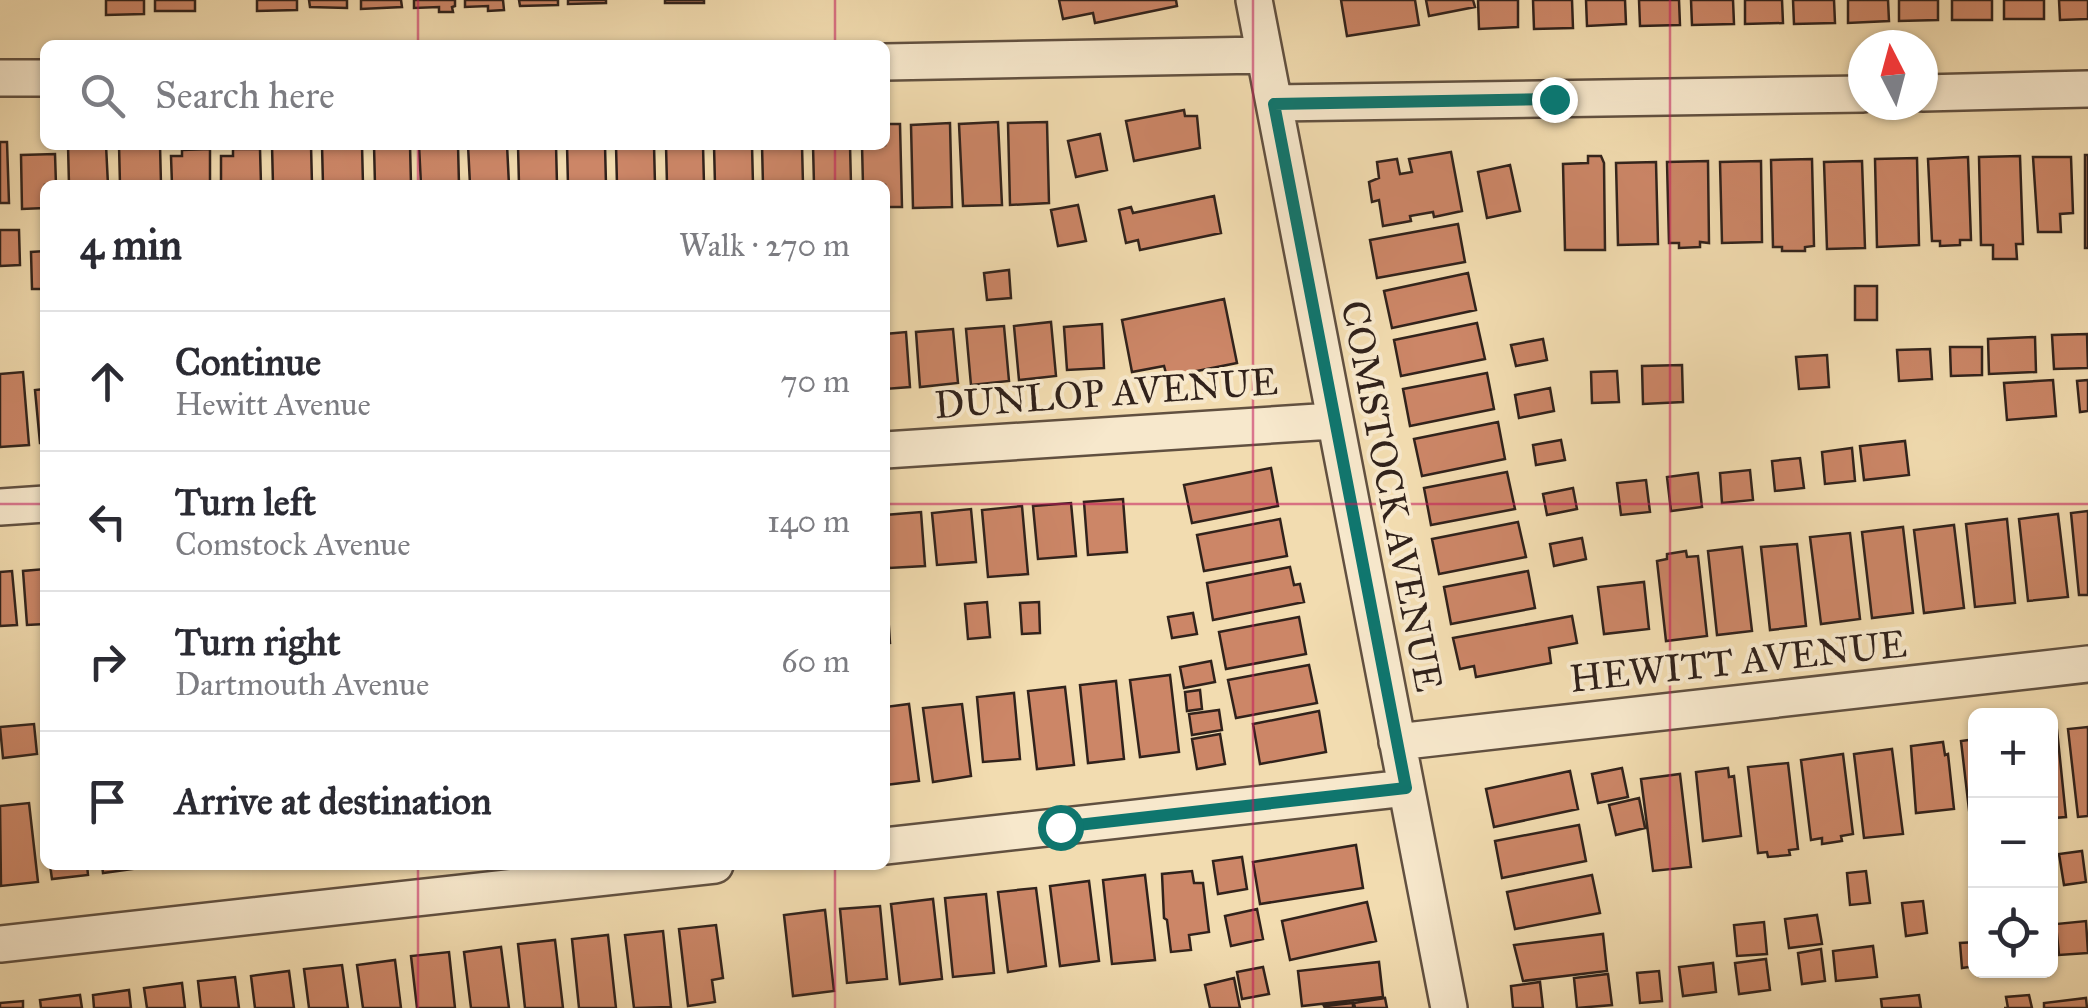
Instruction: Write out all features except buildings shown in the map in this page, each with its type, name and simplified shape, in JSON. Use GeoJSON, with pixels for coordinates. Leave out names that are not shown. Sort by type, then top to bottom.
{"type":"FeatureCollection","features":[{"type":"Feature","properties":{"kind":"street","name":"COMSTOCK AVENUE"},"geometry":{"type":"LineString","coordinates":[[1254,0],[1449,1008]]}},
{"type":"Feature","properties":{"kind":"street"},"geometry":{"type":"LineString","coordinates":[[890,62],[1264,55]]}},
{"type":"Feature","properties":{"kind":"street"},"geometry":{"type":"LineString","coordinates":[[0,78],[40,78]]}},
{"type":"Feature","properties":{"kind":"street"},"geometry":{"type":"LineString","coordinates":[[1938,92],[2088,89]]}},
{"type":"Feature","properties":{"kind":"street"},"geometry":{"type":"LineString","coordinates":[[1274,104],[1848,94]]}},
{"type":"Feature","properties":{"kind":"street","name":"DUNLOP AVENUE"},"geometry":{"type":"LineString","coordinates":[[890,450],[1333,422]]}},
{"type":"Feature","properties":{"kind":"street"},"geometry":{"type":"LineString","coordinates":[[0,507],[40,504]]}},
{"type":"Feature","properties":{"kind":"street","name":"HEWITT AVENUE"},"geometry":{"type":"LineString","coordinates":[[1397,742],[2088,664]]}},
{"type":"Feature","properties":{"kind":"street"},"geometry":{"type":"LineString","coordinates":[[890,845],[1406,788]]}},
{"type":"Feature","properties":{"kind":"street"},"geometry":{"type":"LineString","coordinates":[[0,944],[670,870]]}},
{"type":"Feature","properties":{"kind":"route"},"geometry":{"type":"LineString","coordinates":[[1060,827],[1406,788],[1274,104],[1554,99]]}}]}
